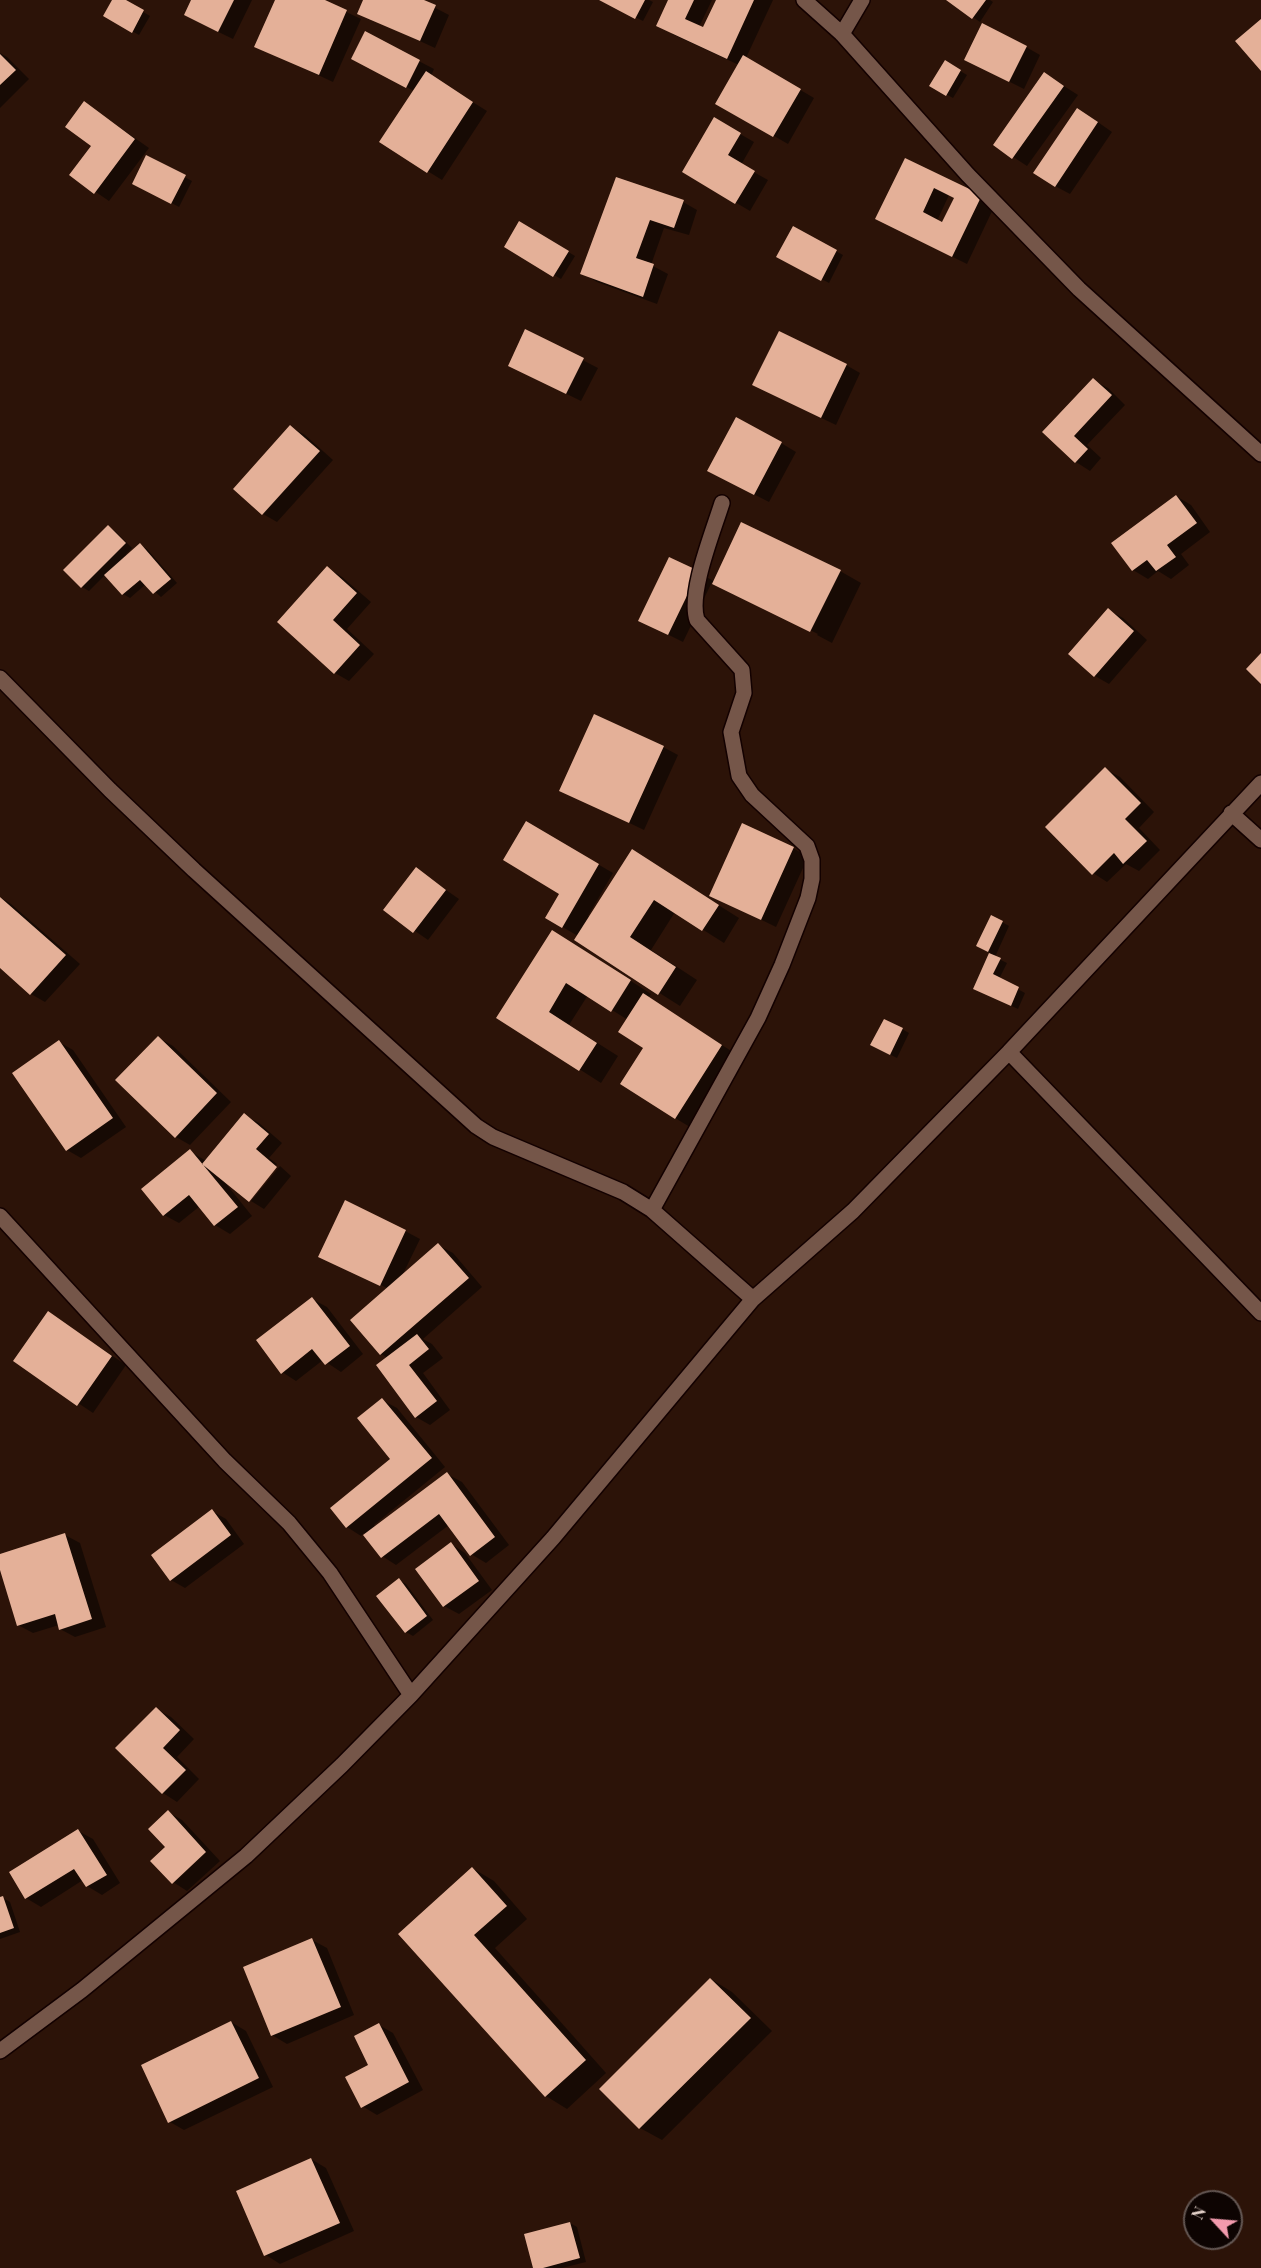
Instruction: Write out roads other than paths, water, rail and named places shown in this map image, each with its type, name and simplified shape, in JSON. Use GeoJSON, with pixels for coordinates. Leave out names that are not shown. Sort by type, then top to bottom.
{"type":"FeatureCollection","features":[{"type":"Feature","properties":{"kind":"street"},"geometry":{"type":"LineString","coordinates":[[804,0],[842,34],[968,175],[1079,289],[1261,454]]}},
{"type":"Feature","properties":{"kind":"street"},"geometry":{"type":"LineString","coordinates":[[842,34],[862,0]]}},
{"type":"Feature","properties":{"kind":"street"},"geometry":{"type":"LineString","coordinates":[[652,1210],[758,1018],[787,954],[808,898],[812,879],[812,860],[807,846],[752,795],[739,776],[731,732],[744,693],[742,670],[698,620],[696,614],[697,587],[722,503]]}},
{"type":"Feature","properties":{"kind":"street"},"geometry":{"type":"LineString","coordinates":[[0,678],[110,790],[194,870],[476,1126],[493,1137],[623,1192],[652,1210],[753,1299]]}},
{"type":"Feature","properties":{"kind":"street"},"geometry":{"type":"LineString","coordinates":[[0,2051],[82,1990],[246,1856],[342,1765],[411,1695],[553,1538],[753,1299],[854,1211],[1009,1052],[1261,783]]}},
{"type":"Feature","properties":{"kind":"street"},"geometry":{"type":"LineString","coordinates":[[1231,813],[1261,840]]}},
{"type":"Feature","properties":{"kind":"street"},"geometry":{"type":"LineString","coordinates":[[1009,1052],[1261,1313]]}},
{"type":"Feature","properties":{"kind":"street"},"geometry":{"type":"LineString","coordinates":[[0,1216],[217,1452],[289,1523],[330,1573],[411,1695]]}}]}
